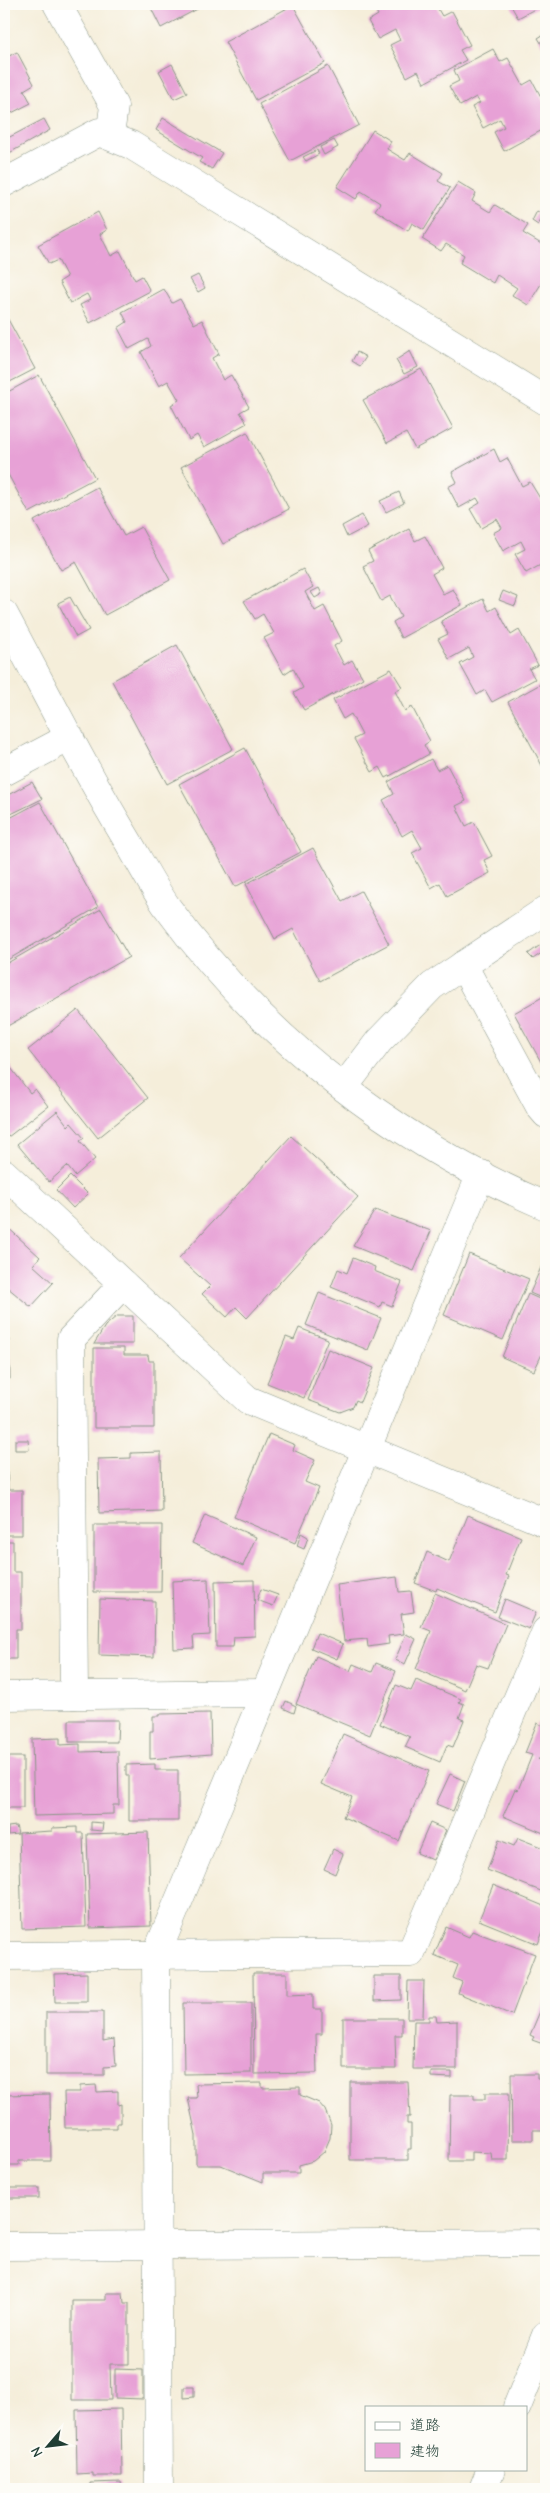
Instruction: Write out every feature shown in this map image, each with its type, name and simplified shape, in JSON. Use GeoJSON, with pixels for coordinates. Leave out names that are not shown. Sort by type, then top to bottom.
{"type":"FeatureCollection","features":[{"type":"Feature","properties":{"kind":"street"},"geometry":{"type":"LineString","coordinates":[[57,4],[114,106],[110,136]]}},
{"type":"Feature","properties":{"kind":"street"},"geometry":{"type":"LineString","coordinates":[[4,183],[99,132],[110,136],[140,150],[546,402]]}},
{"type":"Feature","properties":{"kind":"street"},"geometry":{"type":"LineString","coordinates":[[4,614],[113,817],[167,906],[235,990],[301,1052],[344,1087],[439,1153],[546,1206]]}},
{"type":"Feature","properties":{"kind":"street"},"geometry":{"type":"LineString","coordinates":[[4,772],[70,737]]}},
{"type":"Feature","properties":{"kind":"street"},"geometry":{"type":"LineString","coordinates":[[344,1087],[379,1042],[432,986],[546,910]]}},
{"type":"Feature","properties":{"kind":"street"},"geometry":{"type":"LineString","coordinates":[[464,965],[540,1107],[546,1114]]}},
{"type":"Feature","properties":{"kind":"street"},"geometry":{"type":"LineString","coordinates":[[4,1173],[248,1400],[546,1523]]}},
{"type":"Feature","properties":{"kind":"street"},"geometry":{"type":"LineString","coordinates":[[158,2489],[156,1954],[481,1174]]}},
{"type":"Feature","properties":{"kind":"street"},"geometry":{"type":"LineString","coordinates":[[74,1695],[71,1339],[123,1284]]}},
{"type":"Feature","properties":{"kind":"street"},"geometry":{"type":"LineString","coordinates":[[4,1956],[411,1953],[546,1631]]}},
{"type":"Feature","properties":{"kind":"street"},"geometry":{"type":"LineString","coordinates":[[4,1696],[265,1693]]}},
{"type":"Feature","properties":{"kind":"street"},"geometry":{"type":"LineString","coordinates":[[4,2246],[546,2243]]}},
{"type":"Feature","properties":{"kind":"street"},"geometry":{"type":"LineString","coordinates":[[517,2406],[546,2335]]}},
{"type":"Feature","properties":{"kind":"street"},"geometry":{"type":"LineString","coordinates":[[483,2489],[491,2470]]}},
{"type":"Feature","properties":{"kind":"building"},"geometry":{"type":"Polygon","coordinates":[[[161,4],[207,4],[161,28],[151,8],[161,4]]]}},
{"type":"Feature","properties":{"kind":"building"},"geometry":{"type":"Polygon","coordinates":[[[372,4],[435,4],[442,16],[452,11],[470,45],[460,50],[466,60],[424,83],[418,71],[407,77],[390,45],[400,40],[395,30],[378,39],[368,21],[378,15],[372,4]]]}},
{"type":"Feature","properties":{"kind":"building"},"geometry":{"type":"Polygon","coordinates":[[[510,4],[544,4],[518,18],[510,4]]]}},
{"type":"Feature","properties":{"kind":"building"},"geometry":{"type":"Polygon","coordinates":[[[293,5],[325,63],[256,100],[225,42],[293,5]]]}},
{"type":"Feature","properties":{"kind":"building"},"geometry":{"type":"Polygon","coordinates":[[[546,33],[546,45],[543,46],[538,38],[546,33]]]}},
{"type":"Feature","properties":{"kind":"building"},"geometry":{"type":"Polygon","coordinates":[[[493,49],[500,62],[508,58],[523,85],[532,80],[546,106],[546,128],[504,151],[494,132],[504,127],[500,119],[483,128],[472,107],[480,103],[476,97],[460,106],[449,86],[459,81],[454,70],[493,49]]]}},
{"type":"Feature","properties":{"kind":"building"},"geometry":{"type":"Polygon","coordinates":[[[4,51],[7,57],[17,52],[34,84],[24,90],[31,103],[4,117],[4,51]]]}},
{"type":"Feature","properties":{"kind":"building"},"geometry":{"type":"Polygon","coordinates":[[[172,64],[187,93],[174,99],[159,71],[172,64]]]}},
{"type":"Feature","properties":{"kind":"building"},"geometry":{"type":"Polygon","coordinates":[[[328,66],[359,125],[290,161],[259,104],[328,66]]]}},
{"type":"Feature","properties":{"kind":"building"},"geometry":{"type":"Polygon","coordinates":[[[163,118],[222,153],[212,169],[199,162],[202,158],[156,130],[163,118]]]}},
{"type":"Feature","properties":{"kind":"building"},"geometry":{"type":"Polygon","coordinates":[[[44,119],[50,130],[4,156],[4,140],[44,119]]]}},
{"type":"Feature","properties":{"kind":"building"},"geometry":{"type":"Polygon","coordinates":[[[373,130],[391,141],[387,149],[405,160],[410,153],[443,173],[438,181],[450,188],[424,230],[412,223],[408,231],[375,210],[380,203],[361,191],[356,199],[337,187],[373,130]]]}},
{"type":"Feature","properties":{"kind":"building"},"geometry":{"type":"Polygon","coordinates":[[[334,140],[338,147],[324,155],[320,147],[334,140]]]}},
{"type":"Feature","properties":{"kind":"building"},"geometry":{"type":"Polygon","coordinates":[[[317,150],[319,154],[306,161],[303,157],[317,150]]]}},
{"type":"Feature","properties":{"kind":"building"},"geometry":{"type":"Polygon","coordinates":[[[458,182],[476,193],[472,201],[490,212],[495,205],[528,225],[523,233],[543,245],[546,239],[546,276],[528,305],[512,295],[517,288],[497,275],[493,283],[460,263],[464,255],[446,244],[441,251],[422,239],[458,182]]]}},
{"type":"Feature","properties":{"kind":"building"},"geometry":{"type":"Polygon","coordinates":[[[537,211],[544,215],[538,225],[532,221],[537,211]]]}},
{"type":"Feature","properties":{"kind":"building"},"geometry":{"type":"Polygon","coordinates":[[[98,212],[107,230],[100,234],[111,256],[120,251],[135,280],[142,276],[150,291],[90,323],[80,305],[90,300],[87,294],[70,303],[59,282],[67,277],[58,260],[49,264],[38,245],[98,212]]]}},
{"type":"Feature","properties":{"kind":"building"},"geometry":{"type":"Polygon","coordinates":[[[198,275],[205,288],[198,292],[190,279],[198,275]]]}},
{"type":"Feature","properties":{"kind":"building"},"geometry":{"type":"Polygon","coordinates":[[[164,289],[172,303],[180,299],[194,324],[202,320],[219,354],[212,358],[223,380],[231,375],[249,407],[240,412],[247,423],[204,447],[197,435],[189,440],[171,405],[179,400],[168,381],[159,386],[141,352],[151,346],[148,339],[129,349],[118,328],[127,322],[122,312],[164,289]]]}},
{"type":"Feature","properties":{"kind":"building"},"geometry":{"type":"Polygon","coordinates":[[[4,312],[35,369],[4,385],[4,312]]]}},
{"type":"Feature","properties":{"kind":"building"},"geometry":{"type":"Polygon","coordinates":[[[410,351],[418,367],[404,374],[396,360],[410,351]]]}},
{"type":"Feature","properties":{"kind":"building"},"geometry":{"type":"Polygon","coordinates":[[[357,352],[366,357],[360,366],[352,361],[357,352]]]}},
{"type":"Feature","properties":{"kind":"building"},"geometry":{"type":"Polygon","coordinates":[[[421,369],[453,428],[415,449],[406,433],[387,443],[363,400],[421,369]]]}},
{"type":"Feature","properties":{"kind":"building"},"geometry":{"type":"Polygon","coordinates":[[[39,375],[95,478],[29,513],[4,467],[4,394],[39,375]]]}},
{"type":"Feature","properties":{"kind":"building"},"geometry":{"type":"Polygon","coordinates":[[[247,432],[289,509],[223,544],[181,467],[247,432]]]}},
{"type":"Feature","properties":{"kind":"building"},"geometry":{"type":"Polygon","coordinates":[[[494,449],[500,462],[507,458],[522,486],[530,482],[546,508],[546,562],[526,573],[515,554],[525,549],[521,541],[503,551],[493,533],[502,528],[497,519],[481,528],[470,509],[480,503],[477,498],[459,508],[448,487],[457,482],[452,472],[494,449]]]}},
{"type":"Feature","properties":{"kind":"building"},"geometry":{"type":"Polygon","coordinates":[[[97,487],[124,536],[141,527],[170,580],[105,615],[76,562],[61,570],[34,521],[97,487]]]}},
{"type":"Feature","properties":{"kind":"building"},"geometry":{"type":"Polygon","coordinates":[[[399,492],[404,503],[386,512],[380,501],[399,492]]]}},
{"type":"Feature","properties":{"kind":"building"},"geometry":{"type":"Polygon","coordinates":[[[362,515],[368,526],[347,537],[342,526],[362,515]]]}},
{"type":"Feature","properties":{"kind":"building"},"geometry":{"type":"Polygon","coordinates":[[[409,529],[415,541],[425,536],[442,568],[432,574],[443,594],[453,589],[462,605],[401,638],[393,622],[401,617],[390,596],[381,601],[363,566],[373,561],[368,551],[409,529]]]}},
{"type":"Feature","properties":{"kind":"building"},"geometry":{"type":"Polygon","coordinates":[[[303,569],[313,587],[305,592],[315,611],[324,606],[342,641],[334,646],[344,665],[352,660],[363,678],[304,710],[294,693],[303,688],[293,668],[284,674],[264,638],[274,633],[263,614],[255,619],[244,601],[303,569]]]}},
{"type":"Feature","properties":{"kind":"building"},"geometry":{"type":"Polygon","coordinates":[[[319,588],[322,594],[315,598],[311,592],[319,588]]]}},
{"type":"Feature","properties":{"kind":"building"},"geometry":{"type":"Polygon","coordinates":[[[503,591],[518,597],[515,606],[499,600],[503,591]]]}},
{"type":"Feature","properties":{"kind":"building"},"geometry":{"type":"Polygon","coordinates":[[[70,597],[89,630],[76,637],[58,603],[70,597]]]}},
{"type":"Feature","properties":{"kind":"building"},"geometry":{"type":"Polygon","coordinates":[[[483,599],[489,611],[496,607],[511,635],[519,630],[538,665],[529,669],[535,679],[492,702],[485,690],[477,695],[460,664],[473,657],[469,648],[449,659],[438,639],[448,634],[441,621],[483,599]]]}},
{"type":"Feature","properties":{"kind":"building"},"geometry":{"type":"Polygon","coordinates":[[[177,645],[233,749],[167,784],[112,681],[177,645]]]}},
{"type":"Feature","properties":{"kind":"building"},"geometry":{"type":"Polygon","coordinates":[[[391,669],[402,687],[395,691],[405,711],[412,707],[430,741],[424,745],[429,754],[386,778],[380,767],[372,772],[354,739],[362,735],[351,714],[343,719],[333,700],[391,669]]]}},
{"type":"Feature","properties":{"kind":"building"},"geometry":{"type":"Polygon","coordinates":[[[546,681],[546,773],[508,702],[546,681]]]}},
{"type":"Feature","properties":{"kind":"building"},"geometry":{"type":"Polygon","coordinates":[[[245,748],[301,852],[235,887],[179,784],[245,748]]]}},
{"type":"Feature","properties":{"kind":"building"},"geometry":{"type":"Polygon","coordinates":[[[431,759],[437,770],[447,765],[466,801],[456,806],[466,826],[474,822],[492,856],[484,860],[490,873],[447,896],[440,883],[431,888],[412,853],[422,848],[412,830],[402,836],[383,800],[394,794],[388,782],[431,759]]]}},
{"type":"Feature","properties":{"kind":"building"},"geometry":{"type":"Polygon","coordinates":[[[32,782],[42,799],[11,814],[4,800],[4,792],[6,791],[8,795],[32,782]]]}},
{"type":"Feature","properties":{"kind":"building"},"geometry":{"type":"Polygon","coordinates":[[[40,802],[98,907],[4,962],[4,821],[40,802]]]}},
{"type":"Feature","properties":{"kind":"building"},"geometry":{"type":"Polygon","coordinates":[[[313,848],[342,901],[361,891],[389,944],[320,981],[293,929],[275,939],[246,884],[313,848]]]}},
{"type":"Feature","properties":{"kind":"building"},"geometry":{"type":"Polygon","coordinates":[[[101,909],[129,957],[4,1028],[4,965],[101,909]]]}},
{"type":"Feature","properties":{"kind":"building"},"geometry":{"type":"Polygon","coordinates":[[[546,941],[546,950],[533,959],[528,954],[546,941]]]}},
{"type":"Feature","properties":{"kind":"building"},"geometry":{"type":"Polygon","coordinates":[[[546,995],[546,1071],[514,1013],[546,995]]]}},
{"type":"Feature","properties":{"kind":"building"},"geometry":{"type":"Polygon","coordinates":[[[78,1010],[148,1098],[98,1138],[28,1050],[78,1010]]]}},
{"type":"Feature","properties":{"kind":"building"},"geometry":{"type":"Polygon","coordinates":[[[8,1064],[30,1093],[35,1089],[48,1106],[8,1137],[4,1131],[4,1067],[8,1064]]]}},
{"type":"Feature","properties":{"kind":"building"},"geometry":{"type":"Polygon","coordinates":[[[57,1111],[68,1126],[71,1123],[84,1138],[80,1141],[95,1159],[75,1176],[67,1166],[49,1182],[17,1144],[57,1111]]]}},
{"type":"Feature","properties":{"kind":"building"},"geometry":{"type":"Polygon","coordinates":[[[291,1136],[358,1197],[247,1318],[236,1307],[227,1317],[202,1294],[210,1286],[179,1258],[291,1136]]]}},
{"type":"Feature","properties":{"kind":"building"},"geometry":{"type":"Polygon","coordinates":[[[70,1176],[88,1194],[73,1208],[56,1190],[70,1176]]]}},
{"type":"Feature","properties":{"kind":"building"},"geometry":{"type":"Polygon","coordinates":[[[375,1210],[431,1231],[414,1271],[353,1246],[375,1210]]]}},
{"type":"Feature","properties":{"kind":"building"},"geometry":{"type":"Polygon","coordinates":[[[4,1224],[40,1257],[33,1265],[53,1283],[31,1307],[7,1287],[4,1289],[4,1224]]]}},
{"type":"Feature","properties":{"kind":"building"},"geometry":{"type":"Polygon","coordinates":[[[469,1254],[529,1279],[503,1340],[444,1315],[469,1254]]]}},
{"type":"Feature","properties":{"kind":"building"},"geometry":{"type":"Polygon","coordinates":[[[353,1258],[375,1267],[374,1271],[402,1282],[392,1306],[382,1302],[380,1307],[331,1287],[338,1269],[347,1273],[353,1258]]]}},
{"type":"Feature","properties":{"kind":"building"},"geometry":{"type":"Polygon","coordinates":[[[546,1259],[546,1300],[530,1293],[546,1259]]]}},
{"type":"Feature","properties":{"kind":"building"},"geometry":{"type":"Polygon","coordinates":[[[319,1293],[381,1318],[368,1350],[306,1325],[319,1293]]]}},
{"type":"Feature","properties":{"kind":"building"},"geometry":{"type":"Polygon","coordinates":[[[528,1294],[546,1302],[546,1355],[542,1354],[534,1371],[502,1357],[528,1294]]]}},
{"type":"Feature","properties":{"kind":"building"},"geometry":{"type":"Polygon","coordinates":[[[117,1316],[133,1316],[133,1344],[94,1344],[105,1326],[117,1316]]]}},
{"type":"Feature","properties":{"kind":"building"},"geometry":{"type":"Polygon","coordinates":[[[299,1328],[328,1339],[304,1398],[267,1383],[286,1337],[294,1340],[299,1328]]]}},
{"type":"Feature","properties":{"kind":"building"},"geometry":{"type":"Polygon","coordinates":[[[4,1340],[9,1340],[10,1379],[4,1379],[4,1340]]]}},
{"type":"Feature","properties":{"kind":"building"},"geometry":{"type":"Polygon","coordinates":[[[94,1348],[124,1348],[124,1355],[148,1355],[149,1361],[154,1361],[154,1428],[94,1428],[94,1348]]]}},
{"type":"Feature","properties":{"kind":"building"},"geometry":{"type":"Polygon","coordinates":[[[328,1349],[374,1368],[360,1402],[356,1400],[353,1407],[340,1412],[308,1400],[328,1349]]]}},
{"type":"Feature","properties":{"kind":"building"},"geometry":{"type":"Polygon","coordinates":[[[269,1434],[295,1445],[293,1450],[315,1460],[305,1482],[319,1488],[295,1543],[234,1517],[269,1434]]]}},
{"type":"Feature","properties":{"kind":"building"},"geometry":{"type":"Polygon","coordinates":[[[15,1440],[28,1440],[29,1450],[15,1450],[15,1440]]]}},
{"type":"Feature","properties":{"kind":"building"},"geometry":{"type":"Polygon","coordinates":[[[161,1452],[162,1511],[99,1513],[98,1459],[131,1458],[131,1453],[161,1452]]]}},
{"type":"Feature","properties":{"kind":"building"},"geometry":{"type":"Polygon","coordinates":[[[4,1464],[7,1464],[8,1490],[22,1490],[22,1535],[4,1535],[4,1464]]]}},
{"type":"Feature","properties":{"kind":"building"},"geometry":{"type":"Polygon","coordinates":[[[205,1515],[256,1537],[243,1566],[192,1543],[205,1515]]]}},
{"type":"Feature","properties":{"kind":"building"},"geometry":{"type":"Polygon","coordinates":[[[468,1515],[521,1537],[506,1575],[509,1576],[495,1612],[437,1588],[436,1591],[415,1583],[427,1552],[449,1562],[468,1515]]]}},
{"type":"Feature","properties":{"kind":"building"},"geometry":{"type":"Polygon","coordinates":[[[94,1525],[162,1525],[161,1592],[94,1592],[94,1525]]]}},
{"type":"Feature","properties":{"kind":"building"},"geometry":{"type":"Polygon","coordinates":[[[301,1533],[308,1537],[304,1549],[297,1546],[301,1533]]]}},
{"type":"Feature","properties":{"kind":"building"},"geometry":{"type":"Polygon","coordinates":[[[4,1541],[13,1541],[13,1572],[21,1572],[21,1629],[16,1629],[16,1659],[4,1659],[4,1541]]]}},
{"type":"Feature","properties":{"kind":"building"},"geometry":{"type":"Polygon","coordinates":[[[397,1577],[399,1592],[411,1591],[414,1612],[401,1614],[404,1634],[388,1636],[389,1644],[368,1647],[367,1639],[344,1641],[337,1585],[397,1577]]]}},
{"type":"Feature","properties":{"kind":"building"},"geometry":{"type":"Polygon","coordinates":[[[208,1579],[210,1635],[193,1636],[194,1648],[174,1649],[172,1581],[208,1579]]]}},
{"type":"Feature","properties":{"kind":"building"},"geometry":{"type":"Polygon","coordinates":[[[254,1580],[255,1636],[234,1637],[233,1647],[216,1647],[215,1581],[254,1580]]]}},
{"type":"Feature","properties":{"kind":"building"},"geometry":{"type":"Polygon","coordinates":[[[261,1589],[278,1595],[273,1606],[257,1600],[261,1589]]]}},
{"type":"Feature","properties":{"kind":"building"},"geometry":{"type":"Polygon","coordinates":[[[435,1593],[506,1624],[488,1668],[476,1664],[465,1690],[416,1669],[431,1631],[421,1627],[435,1593]]]}},
{"type":"Feature","properties":{"kind":"building"},"geometry":{"type":"Polygon","coordinates":[[[100,1599],[155,1601],[154,1657],[99,1655],[100,1599]]]}},
{"type":"Feature","properties":{"kind":"building"},"geometry":{"type":"Polygon","coordinates":[[[505,1599],[536,1612],[529,1629],[498,1617],[505,1599]]]}},
{"type":"Feature","properties":{"kind":"building"},"geometry":{"type":"Polygon","coordinates":[[[317,1633],[343,1644],[337,1659],[311,1648],[317,1633]]]}},
{"type":"Feature","properties":{"kind":"building"},"geometry":{"type":"Polygon","coordinates":[[[406,1634],[416,1639],[405,1664],[395,1660],[406,1634]]]}},
{"type":"Feature","properties":{"kind":"building"},"geometry":{"type":"Polygon","coordinates":[[[316,1656],[350,1671],[353,1664],[372,1672],[376,1663],[396,1671],[370,1735],[296,1704],[316,1656]]]}},
{"type":"Feature","properties":{"kind":"building"},"geometry":{"type":"Polygon","coordinates":[[[416,1680],[461,1699],[459,1702],[464,1704],[459,1718],[464,1720],[453,1747],[447,1745],[440,1762],[405,1747],[410,1737],[380,1724],[396,1685],[411,1691],[416,1680]]]}},
{"type":"Feature","properties":{"kind":"building"},"geometry":{"type":"Polygon","coordinates":[[[286,1701],[296,1706],[294,1713],[283,1708],[286,1701]]]}},
{"type":"Feature","properties":{"kind":"building"},"geometry":{"type":"Polygon","coordinates":[[[210,1713],[211,1754],[150,1759],[150,1731],[153,1731],[153,1716],[160,1716],[160,1714],[210,1713]]]}},
{"type":"Feature","properties":{"kind":"building"},"geometry":{"type":"Polygon","coordinates":[[[69,1720],[118,1720],[117,1742],[69,1742],[69,1720]]]}},
{"type":"Feature","properties":{"kind":"building"},"geometry":{"type":"Polygon","coordinates":[[[537,1723],[546,1727],[546,1761],[538,1759],[546,1762],[546,1834],[503,1816],[515,1789],[518,1790],[532,1755],[525,1753],[537,1723]]]}},
{"type":"Feature","properties":{"kind":"building"},"geometry":{"type":"Polygon","coordinates":[[[343,1734],[429,1771],[399,1841],[343,1817],[352,1797],[321,1784],[343,1734]]]}},
{"type":"Feature","properties":{"kind":"building"},"geometry":{"type":"Polygon","coordinates":[[[60,1738],[60,1745],[80,1744],[80,1752],[118,1751],[119,1805],[113,1805],[113,1814],[34,1816],[32,1739],[60,1738]]]}},
{"type":"Feature","properties":{"kind":"building"},"geometry":{"type":"Polygon","coordinates":[[[4,1757],[23,1757],[23,1808],[4,1808],[4,1757]]]}},
{"type":"Feature","properties":{"kind":"building"},"geometry":{"type":"Polygon","coordinates":[[[155,1764],[155,1770],[178,1770],[178,1821],[129,1821],[129,1775],[126,1775],[126,1765],[155,1764]]]}},
{"type":"Feature","properties":{"kind":"building"},"geometry":{"type":"Polygon","coordinates":[[[450,1774],[465,1781],[453,1811],[436,1804],[450,1774]]]}},
{"type":"Feature","properties":{"kind":"building"},"geometry":{"type":"Polygon","coordinates":[[[91,1822],[103,1823],[102,1831],[91,1830],[91,1822]]]}},
{"type":"Feature","properties":{"kind":"building"},"geometry":{"type":"Polygon","coordinates":[[[430,1823],[446,1830],[433,1860],[417,1853],[430,1823]]]}},
{"type":"Feature","properties":{"kind":"building"},"geometry":{"type":"Polygon","coordinates":[[[16,1826],[18,1834],[8,1835],[8,1827],[16,1826]]]}},
{"type":"Feature","properties":{"kind":"building"},"geometry":{"type":"Polygon","coordinates":[[[77,1827],[77,1833],[83,1833],[86,1927],[22,1929],[19,1833],[52,1831],[52,1828],[77,1827]]]}},
{"type":"Feature","properties":{"kind":"building"},"geometry":{"type":"Polygon","coordinates":[[[148,1832],[151,1926],[90,1928],[87,1834],[148,1832]]]}},
{"type":"Feature","properties":{"kind":"building"},"geometry":{"type":"Polygon","coordinates":[[[518,1838],[546,1849],[546,1893],[487,1870],[499,1840],[514,1846],[518,1838]]]}},
{"type":"Feature","properties":{"kind":"building"},"geometry":{"type":"Polygon","coordinates":[[[333,1849],[343,1854],[335,1874],[324,1869],[333,1849]]]}},
{"type":"Feature","properties":{"kind":"building"},"geometry":{"type":"Polygon","coordinates":[[[493,1885],[546,1907],[546,1924],[538,1944],[479,1920],[493,1885]]]}},
{"type":"Feature","properties":{"kind":"building"},"geometry":{"type":"Polygon","coordinates":[[[446,1927],[469,1937],[472,1931],[535,1954],[512,2015],[458,1993],[462,1982],[453,1978],[458,1965],[434,1955],[446,1927]]]}},
{"type":"Feature","properties":{"kind":"building"},"geometry":{"type":"Polygon","coordinates":[[[87,1973],[87,2002],[55,2002],[54,1974],[87,1973]]]}},
{"type":"Feature","properties":{"kind":"building"},"geometry":{"type":"Polygon","coordinates":[[[253,1973],[287,1973],[287,1995],[313,1994],[313,2009],[322,2009],[322,2034],[316,2034],[317,2073],[254,2074],[253,1973]]]}},
{"type":"Feature","properties":{"kind":"building"},"geometry":{"type":"Polygon","coordinates":[[[374,1976],[401,1976],[401,2000],[374,2001],[374,1976]]]}},
{"type":"Feature","properties":{"kind":"building"},"geometry":{"type":"Polygon","coordinates":[[[408,1981],[424,1981],[423,2018],[407,2018],[408,1981]]]}},
{"type":"Feature","properties":{"kind":"building"},"geometry":{"type":"Polygon","coordinates":[[[546,1997],[546,2045],[532,2040],[534,2037],[530,2035],[546,1997]]]}},
{"type":"Feature","properties":{"kind":"building"},"geometry":{"type":"Polygon","coordinates":[[[183,2003],[251,2003],[251,2073],[184,2074],[183,2003]]]}},
{"type":"Feature","properties":{"kind":"building"},"geometry":{"type":"Polygon","coordinates":[[[46,2012],[103,2012],[103,2041],[114,2039],[116,2066],[104,2067],[104,2075],[46,2075],[46,2012]]]}},
{"type":"Feature","properties":{"kind":"building"},"geometry":{"type":"Polygon","coordinates":[[[429,2016],[436,2016],[437,2022],[457,2021],[457,2069],[413,2069],[414,2021],[429,2021],[429,2016]]]}},
{"type":"Feature","properties":{"kind":"building"},"geometry":{"type":"Polygon","coordinates":[[[343,2018],[402,2018],[402,2035],[395,2035],[396,2069],[343,2069],[343,2018]]]}},
{"type":"Feature","properties":{"kind":"building"},"geometry":{"type":"Polygon","coordinates":[[[431,2072],[452,2072],[452,2078],[431,2077],[431,2072]]]}},
{"type":"Feature","properties":{"kind":"building"},"geometry":{"type":"Polygon","coordinates":[[[511,2074],[537,2074],[537,2079],[546,2079],[546,2130],[533,2130],[533,2140],[512,2140],[511,2074]]]}},
{"type":"Feature","properties":{"kind":"building"},"geometry":{"type":"Polygon","coordinates":[[[350,2082],[408,2082],[410,2117],[407,2117],[407,2124],[411,2124],[411,2149],[408,2149],[408,2160],[350,2160],[350,2082]]]}},
{"type":"Feature","properties":{"kind":"building"},"geometry":{"type":"Polygon","coordinates":[[[262,2083],[262,2088],[300,2087],[300,2095],[319,2103],[325,2110],[331,2125],[330,2138],[324,2152],[313,2161],[299,2165],[299,2173],[263,2173],[263,2182],[221,2165],[196,2165],[196,2135],[188,2098],[197,2098],[196,2084],[262,2083]]]}},
{"type":"Feature","properties":{"kind":"building"},"geometry":{"type":"Polygon","coordinates":[[[96,2085],[97,2092],[118,2091],[118,2105],[121,2104],[121,2123],[117,2123],[117,2128],[65,2128],[64,2092],[80,2092],[80,2086],[96,2085]]]}},
{"type":"Feature","properties":{"kind":"building"},"geometry":{"type":"Polygon","coordinates":[[[485,2093],[509,2093],[508,2160],[492,2160],[491,2153],[471,2152],[471,2161],[449,2161],[450,2095],[474,2095],[474,2099],[485,2099],[485,2093]]]}},
{"type":"Feature","properties":{"kind":"building"},"geometry":{"type":"Polygon","coordinates":[[[50,2094],[51,2161],[19,2161],[19,2165],[4,2165],[4,2095],[50,2094]]]}},
{"type":"Feature","properties":{"kind":"building"},"geometry":{"type":"Polygon","coordinates":[[[4,2188],[39,2188],[39,2198],[4,2198],[4,2188]]]}},
{"type":"Feature","properties":{"kind":"building"},"geometry":{"type":"Polygon","coordinates":[[[106,2293],[123,2293],[124,2303],[129,2303],[129,2364],[110,2364],[111,2400],[72,2400],[72,2300],[106,2300],[106,2293]]]}},
{"type":"Feature","properties":{"kind":"building"},"geometry":{"type":"Polygon","coordinates":[[[115,2369],[143,2370],[143,2399],[115,2398],[115,2369]]]}},
{"type":"Feature","properties":{"kind":"building"},"geometry":{"type":"Polygon","coordinates":[[[184,2387],[194,2387],[194,2397],[184,2398],[184,2387]]]}},
{"type":"Feature","properties":{"kind":"building"},"geometry":{"type":"Polygon","coordinates":[[[121,2409],[122,2476],[93,2476],[93,2473],[77,2474],[76,2410],[121,2409]]]}},
{"type":"Feature","properties":{"kind":"building"},"geometry":{"type":"Polygon","coordinates":[[[121,2482],[122,2489],[90,2489],[90,2483],[121,2482]]]}}]}
